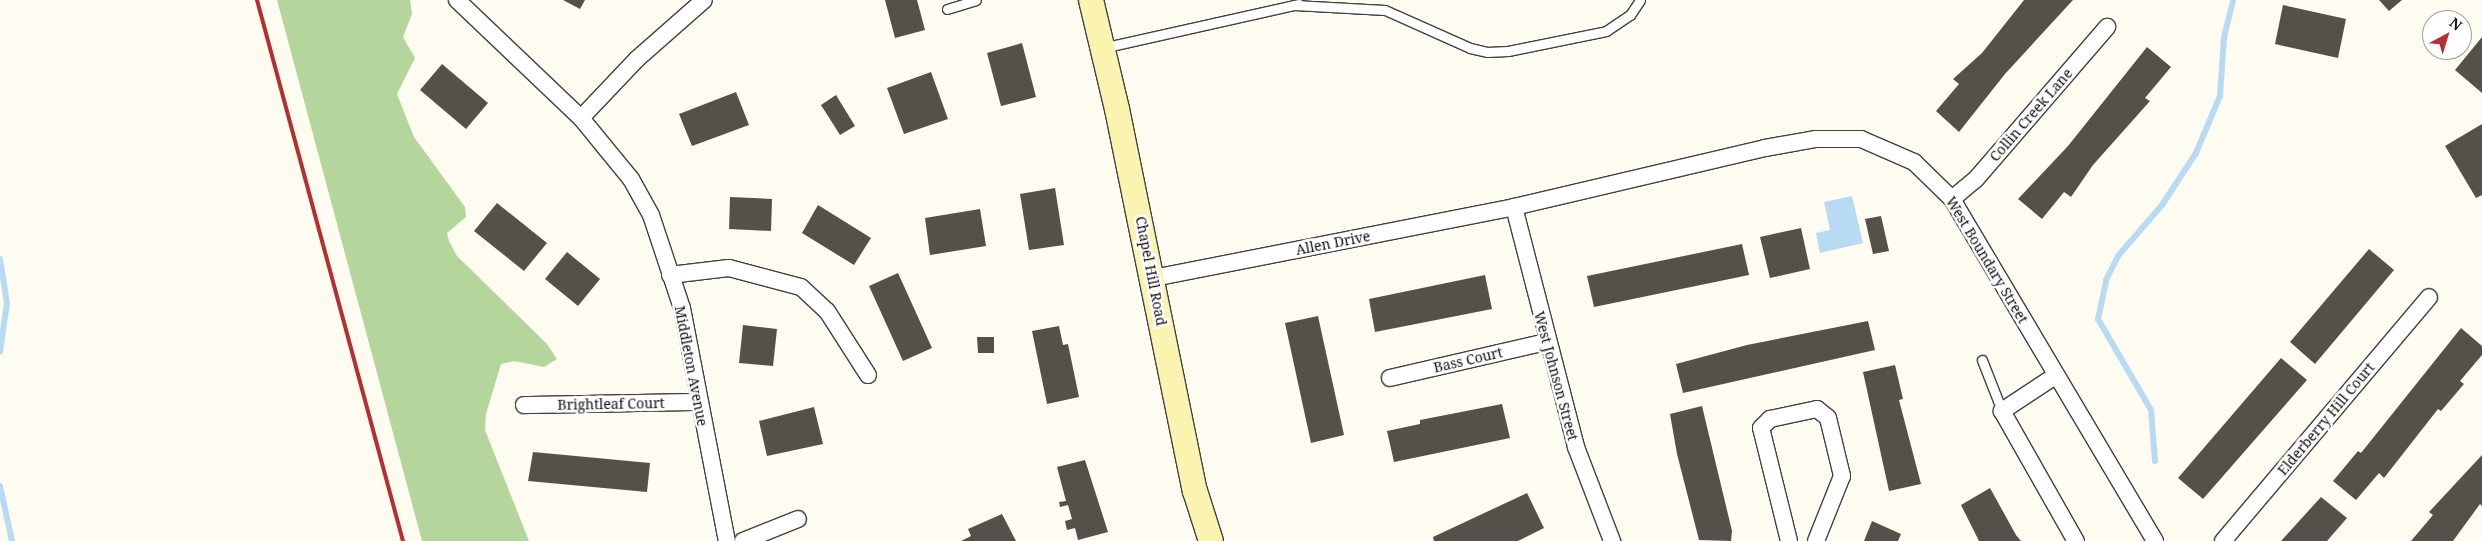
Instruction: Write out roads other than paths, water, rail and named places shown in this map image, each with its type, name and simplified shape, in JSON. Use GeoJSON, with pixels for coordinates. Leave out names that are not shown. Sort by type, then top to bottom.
{"type":"FeatureCollection","features":[{"type":"Feature","properties":{"kind":"main road","name":"Chapel Hill Road"},"geometry":{"type":"LineString","coordinates":[[1091,0],[1153,278],[1193,482],[1211,541]]}},
{"type":"Feature","properties":{"kind":"street","name":"Middleton Avenue"},"geometry":{"type":"LineString","coordinates":[[457,0],[581,118],[631,180],[651,215],[682,308],[698,402],[727,541]]}},
{"type":"Feature","properties":{"kind":"street"},"geometry":{"type":"LineString","coordinates":[[581,118],[637,59],[704,0]]}},
{"type":"Feature","properties":{"kind":"street","name":"Collin Creek Lane"},"geometry":{"type":"LineString","coordinates":[[1952,199],[1976,179],[2106,27]]}},
{"type":"Feature","properties":{"kind":"street","name":"West Boundary Street"},"geometry":{"type":"LineString","coordinates":[[1514,207],[1680,166],[1842,137],[1861,139],[1900,154],[1930,175],[1952,199],[2055,376],[2155,541]]}},
{"type":"Feature","properties":{"kind":"street","name":"Allen Drive"},"geometry":{"type":"LineString","coordinates":[[1153,278],[1514,207]]}},
{"type":"Feature","properties":{"kind":"street","name":"West Johnson Street"},"geometry":{"type":"LineString","coordinates":[[1514,207],[1546,342],[1576,447],[1610,540]]}},
{"type":"Feature","properties":{"kind":"street"},"geometry":{"type":"LineString","coordinates":[[670,275],[729,268],[801,286],[827,311],[868,375]]}},
{"type":"Feature","properties":{"kind":"street","name":"Elderberry Hill Court"},"geometry":{"type":"LineString","coordinates":[[2223,541],[2429,297]]}},
{"type":"Feature","properties":{"kind":"street","name":"Bass Court"},"geometry":{"type":"LineString","coordinates":[[1390,378],[1546,342]]}},
{"type":"Feature","properties":{"kind":"street"},"geometry":{"type":"LineString","coordinates":[[2055,376],[2002,411],[2076,541]]}},
{"type":"Feature","properties":{"kind":"street","name":"Brightleaf Court"},"geometry":{"type":"LineString","coordinates":[[524,406],[698,402]]}},
{"type":"Feature","properties":{"kind":"street"},"geometry":{"type":"LineString","coordinates":[[1789,541],[1761,428],[1770,419],[1817,408],[1828,418],[1842,476],[1816,541]]}},
{"type":"Feature","properties":{"kind":"street"},"geometry":{"type":"LineString","coordinates":[[743,541],[798,519]]}},
{"type":"Feature","properties":{"kind":"lane"},"geometry":{"type":"LineString","coordinates":[[947,9],[976,0]]}},
{"type":"Feature","properties":{"kind":"lane"},"geometry":{"type":"LineString","coordinates":[[1102,48],[1298,2],[1319,0]]}},
{"type":"Feature","properties":{"kind":"lane"},"geometry":{"type":"LineString","coordinates":[[1298,2],[1385,10],[1470,48],[1487,52],[1508,51],[1606,31],[1630,15],[1640,0]]}},
{"type":"Feature","properties":{"kind":"lane"},"geometry":{"type":"LineString","coordinates":[[1982,360],[2002,411]]}},
{"type":"Feature","properties":{"kind":"water"},"geometry":{"type":"Polygon","coordinates":[[[1852,196],[1863,243],[1820,253],[1816,233],[1830,230],[1824,202],[1852,196]]]}},
{"type":"Feature","properties":{"kind":"waterway"},"geometry":{"type":"LineString","coordinates":[[2155,461],[2151,410],[2098,319],[2106,280],[2118,256],[2162,205],[2196,153],[2220,96],[2224,37],[2233,0]]}},
{"type":"Feature","properties":{"kind":"waterway"},"geometry":{"type":"LineString","coordinates":[[0,259],[7,303],[0,351]]}},
{"type":"Feature","properties":{"kind":"waterway"},"geometry":{"type":"LineString","coordinates":[[0,486],[12,541]]}},
{"type":"Feature","properties":{"kind":"railway"},"geometry":{"type":"LineString","coordinates":[[257,0],[403,541]]}}]}
